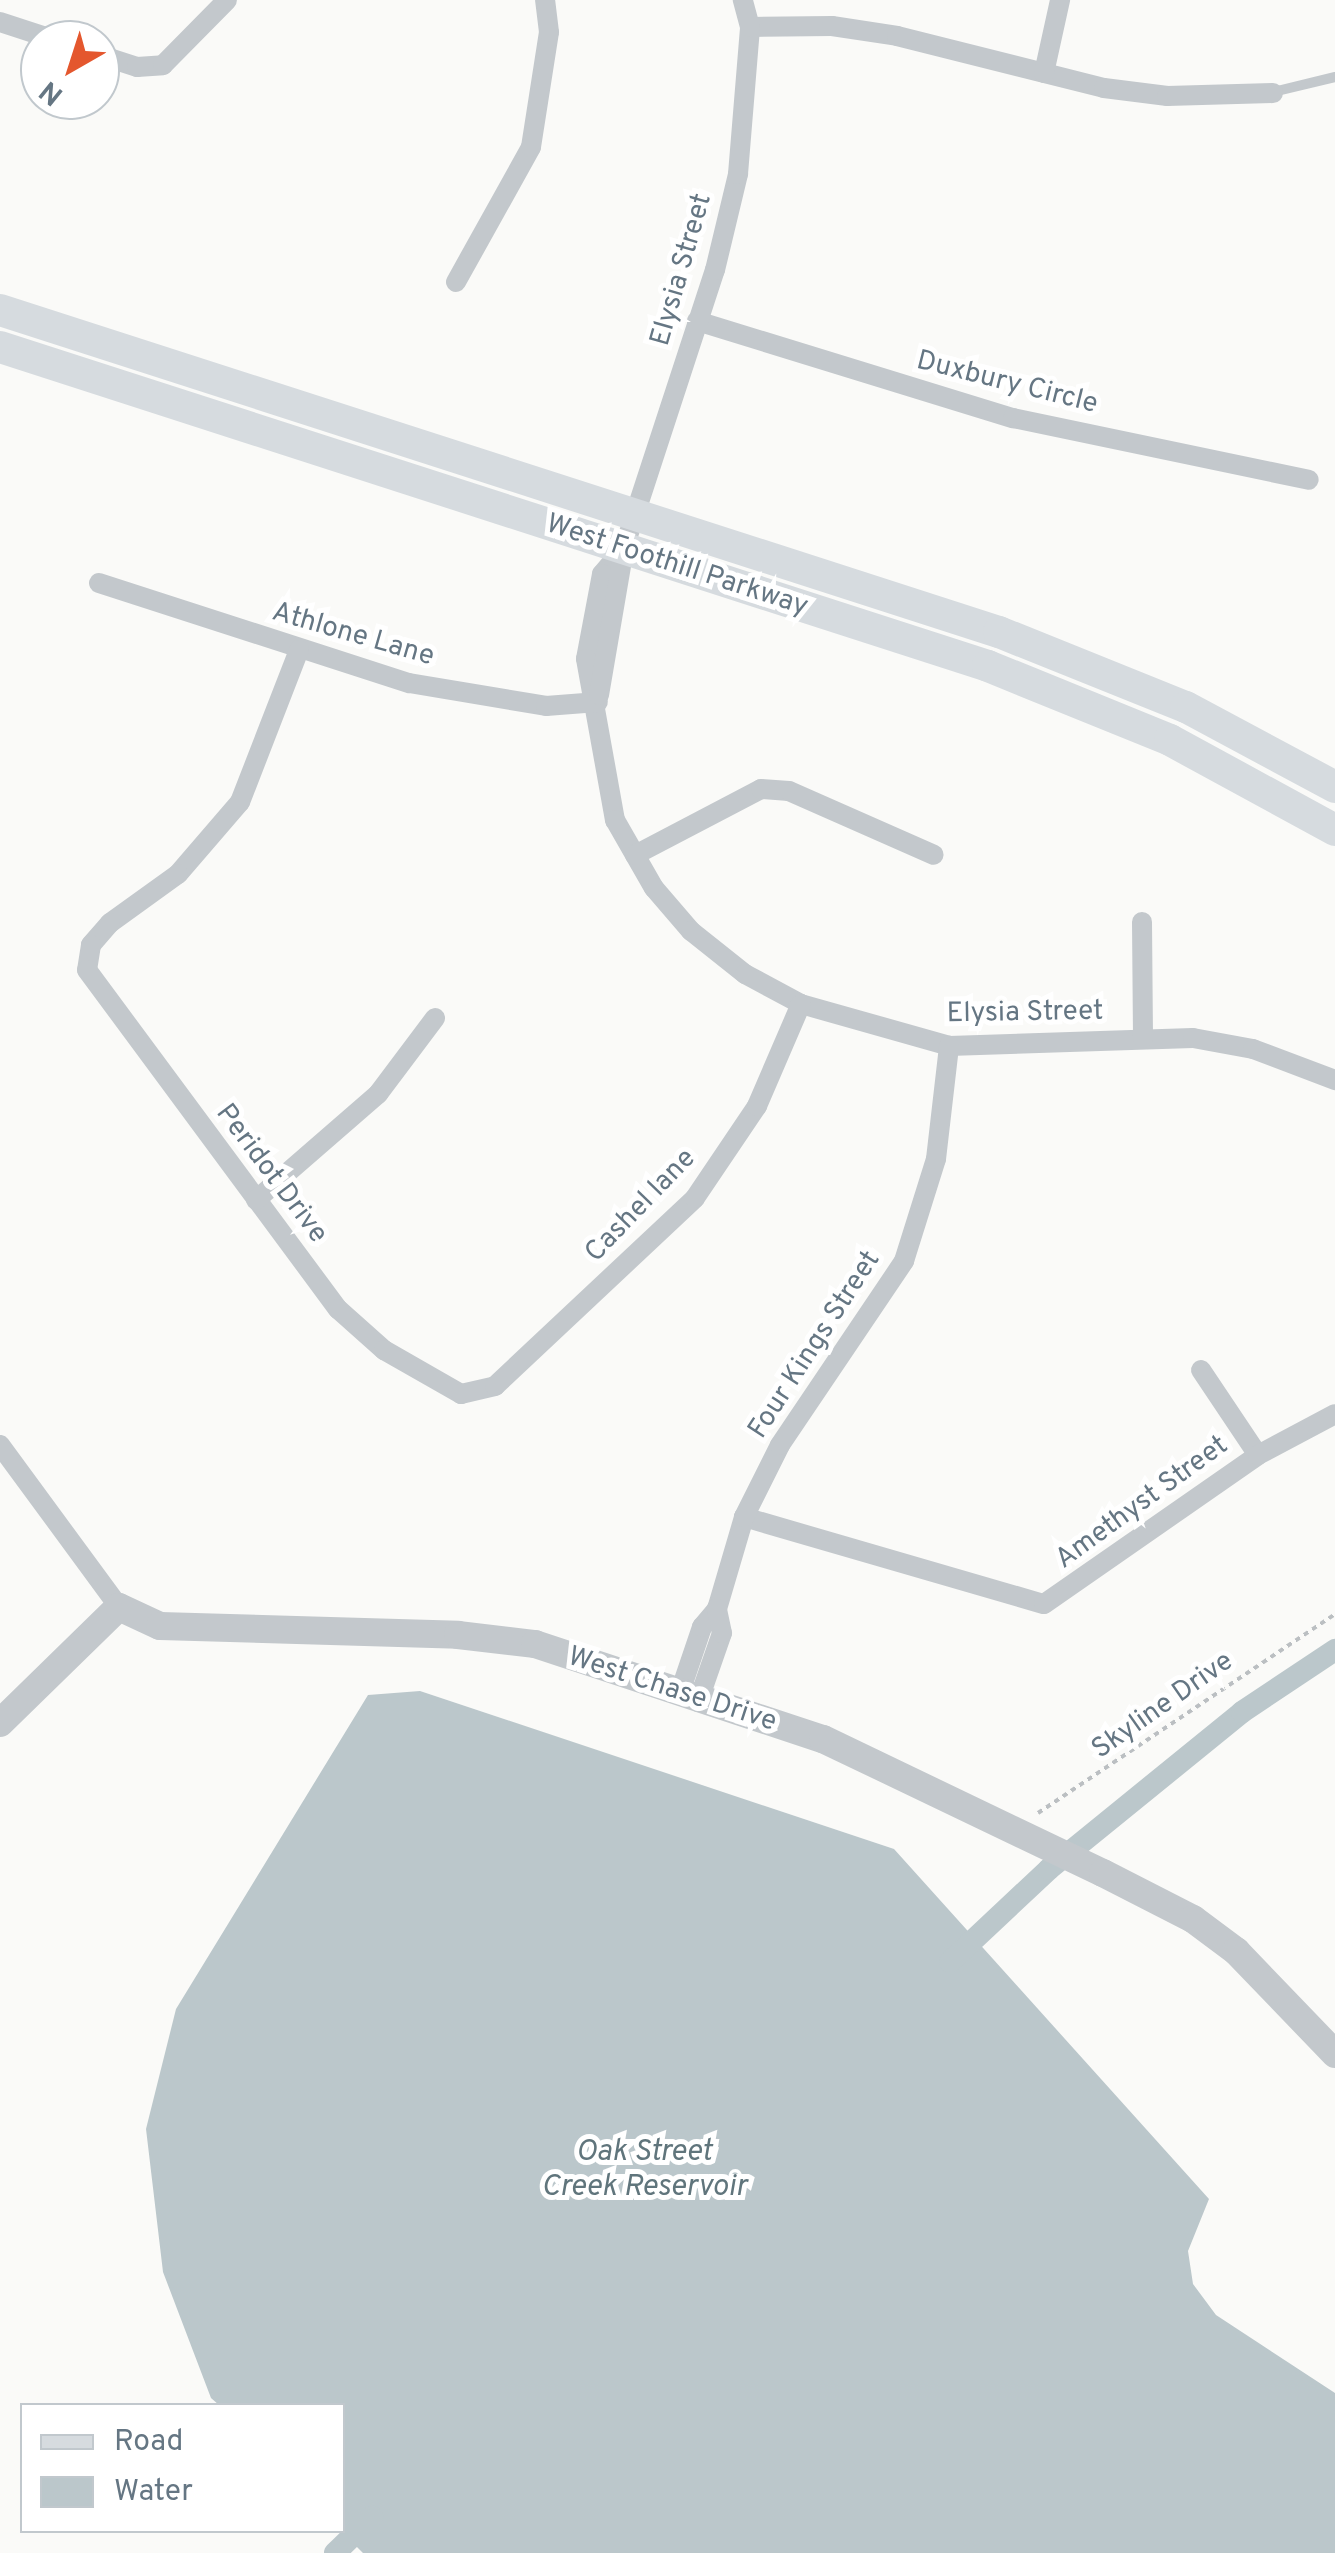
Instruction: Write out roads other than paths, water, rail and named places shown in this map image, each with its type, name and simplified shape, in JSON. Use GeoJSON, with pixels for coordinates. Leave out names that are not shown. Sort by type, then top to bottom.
{"type":"FeatureCollection","features":[{"type":"Feature","properties":{"kind":"main road","name":"West Foothill Parkway"},"geometry":{"type":"LineString","coordinates":[[0,310],[634,513],[1094,667],[1335,787]]}},
{"type":"Feature","properties":{"kind":"main road","name":"West Foothill Parkway"},"geometry":{"type":"LineString","coordinates":[[0,347],[988,666],[1170,740],[1335,830]]}},
{"type":"Feature","properties":{"kind":"street"},"geometry":{"type":"LineString","coordinates":[[120,61],[137,67],[163,65],[227,0]]}},
{"type":"Feature","properties":{"kind":"street"},"geometry":{"type":"LineString","coordinates":[[456,282],[531,147],[549,32],[545,0]]}},
{"type":"Feature","properties":{"kind":"street","name":"Elysia Street"},"geometry":{"type":"LineString","coordinates":[[743,0],[750,27],[738,174],[697,321],[624,548],[602,574],[593,611],[586,659],[598,702],[602,769],[615,820],[635,855],[691,931],[745,974],[801,1004],[950,1046],[1193,1038],[1253,1049],[1335,1080]]}},
{"type":"Feature","properties":{"kind":"street"},"geometry":{"type":"LineString","coordinates":[[1044,73],[1060,0]]}},
{"type":"Feature","properties":{"kind":"street"},"geometry":{"type":"LineString","coordinates":[[750,27],[832,26],[1166,96],[1272,92]]}},
{"type":"Feature","properties":{"kind":"street","name":"Duxbury Circle"},"geometry":{"type":"LineString","coordinates":[[697,321],[1013,418],[1309,480]]}},
{"type":"Feature","properties":{"kind":"street","name":"Athlone Lane"},"geometry":{"type":"LineString","coordinates":[[100,583],[299,650],[475,697],[546,706],[598,702]]}},
{"type":"Feature","properties":{"kind":"street","name":"Peridot Drive"},"geometry":{"type":"LineString","coordinates":[[299,650],[240,802],[178,874],[110,923],[91,945],[88,970],[338,1309],[384,1350],[461,1394]]}},
{"type":"Feature","properties":{"kind":"street"},"geometry":{"type":"LineString","coordinates":[[635,855],[761,789],[789,791],[934,856]]}},
{"type":"Feature","properties":{"kind":"street"},"geometry":{"type":"LineString","coordinates":[[1142,922],[1143,1038]]}},
{"type":"Feature","properties":{"kind":"street","name":"Cashel lane"},"geometry":{"type":"LineString","coordinates":[[461,1394],[495,1386],[695,1198],[756,1106],[801,1004]]}},
{"type":"Feature","properties":{"kind":"street"},"geometry":{"type":"LineString","coordinates":[[256,1200],[378,1094],[436,1018]]}},
{"type":"Feature","properties":{"kind":"street","name":"Four Kings Street"},"geometry":{"type":"LineString","coordinates":[[689,1698],[702,1627],[716,1609],[744,1517],[780,1446],[904,1261],[936,1159],[950,1046]]}},
{"type":"Feature","properties":{"kind":"street"},"geometry":{"type":"LineString","coordinates":[[1201,1370],[1258,1455]]}},
{"type":"Feature","properties":{"kind":"street","name":"Amethyst Street"},"geometry":{"type":"LineString","coordinates":[[744,1517],[1044,1604],[1258,1455],[1335,1414]]}},
{"type":"Feature","properties":{"kind":"street"},"geometry":{"type":"LineString","coordinates":[[0,1446],[118,1607],[0,1722]]}},
{"type":"Feature","properties":{"kind":"street","name":"West Chase Drive"},"geometry":{"type":"LineString","coordinates":[[118,1607],[160,1626],[496,1637],[535,1644],[689,1698],[823,1739],[1011,1827],[1192,1920],[1276,1988],[1335,2054]]}},
{"type":"Feature","properties":{"kind":"lane"},"geometry":{"type":"LineString","coordinates":[[1272,92],[1335,77]]}},
{"type":"Feature","properties":{"kind":"water","name":"Oak Street Creek Reservoir"},"geometry":{"type":"Polygon","coordinates":[[[420,1691],[894,1849],[1209,2199],[1188,2251],[1193,2284],[1216,2315],[1335,2393],[1335,2553],[363,2553],[343,2533],[345,2403],[217,2403],[211,2398],[163,2272],[146,2129],[176,2009],[368,1695],[420,1691]]]}},
{"type":"Feature","properties":{"kind":"waterway"},"geometry":{"type":"LineString","coordinates":[[950,1962],[1049,1869],[1242,1712],[1335,1650]]}},
{"type":"Feature","properties":{"kind":"waterway"},"geometry":{"type":"LineString","coordinates":[[335,2553],[372,2517]]}}]}
